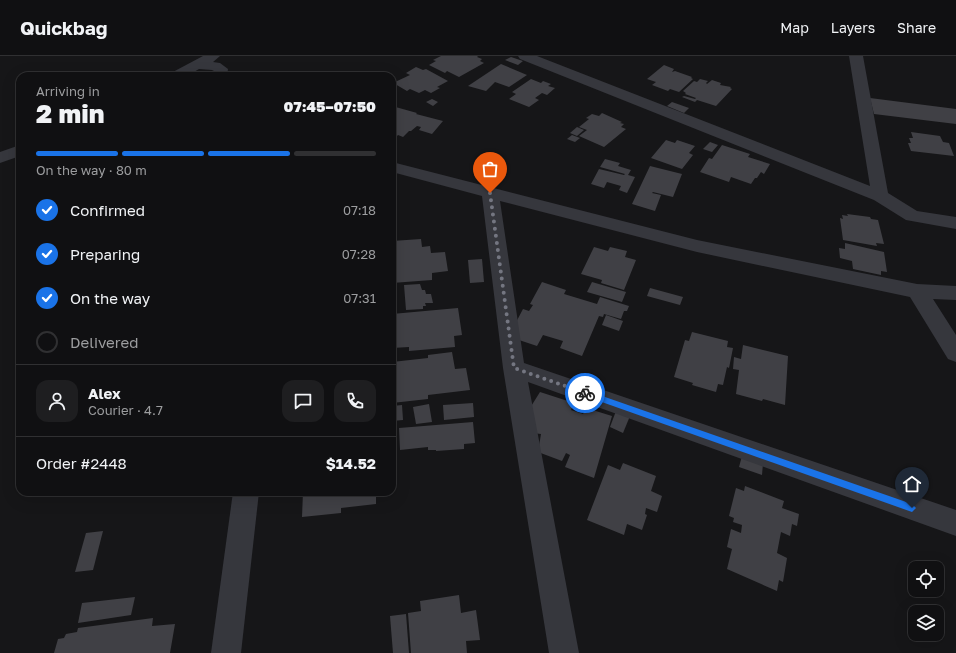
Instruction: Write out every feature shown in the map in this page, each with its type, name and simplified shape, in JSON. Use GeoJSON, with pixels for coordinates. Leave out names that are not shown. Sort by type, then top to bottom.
{"type":"FeatureCollection","features":[{"type":"Feature","properties":{"kind":"street"},"geometry":{"type":"LineString","coordinates":[[184,72],[213,56]]}},
{"type":"Feature","properties":{"kind":"street"},"geometry":{"type":"LineString","coordinates":[[525,56],[880,196],[912,216],[956,223]]}},
{"type":"Feature","properties":{"kind":"street"},"geometry":{"type":"LineString","coordinates":[[856,56],[880,196]]}},
{"type":"Feature","properties":{"kind":"street"},"geometry":{"type":"LineString","coordinates":[[198,65],[215,66],[221,69],[221,72]]}},
{"type":"Feature","properties":{"kind":"street"},"geometry":{"type":"LineString","coordinates":[[0,158],[16,152]]}},
{"type":"Feature","properties":{"kind":"street"},"geometry":{"type":"LineString","coordinates":[[396,168],[698,246],[917,291],[956,293]]}},
{"type":"Feature","properties":{"kind":"street"},"geometry":{"type":"LineString","coordinates":[[490,193],[514,368],[564,653]]}},
{"type":"Feature","properties":{"kind":"street"},"geometry":{"type":"LineString","coordinates":[[917,291],[956,353]]}},
{"type":"Feature","properties":{"kind":"street"},"geometry":{"type":"LineString","coordinates":[[514,368],[956,523]]}},
{"type":"Feature","properties":{"kind":"street"},"geometry":{"type":"LineString","coordinates":[[226,653],[246,496]]}},
{"type":"Feature","properties":{"kind":"building"},"geometry":{"type":"Polygon","coordinates":[[[441,56],[478,56],[477,57],[482,59],[480,61],[484,63],[459,77],[447,71],[445,73],[429,65],[436,61],[433,60],[441,56]]]}},
{"type":"Feature","properties":{"kind":"building"},"geometry":{"type":"Polygon","coordinates":[[[511,57],[523,61],[518,65],[505,60],[511,57]]]}},
{"type":"Feature","properties":{"kind":"building"},"geometry":{"type":"Polygon","coordinates":[[[501,64],[527,75],[509,87],[495,82],[486,91],[468,86],[501,64]]]}},
{"type":"Feature","properties":{"kind":"building"},"geometry":{"type":"Polygon","coordinates":[[[664,65],[674,69],[672,72],[675,71],[692,77],[691,78],[693,79],[679,92],[670,89],[668,91],[652,85],[656,82],[647,79],[664,65]]]}},
{"type":"Feature","properties":{"kind":"building"},"geometry":{"type":"Polygon","coordinates":[[[416,67],[423,70],[426,69],[448,81],[437,87],[440,88],[431,93],[425,90],[419,93],[410,89],[407,91],[396,85],[396,82],[410,75],[406,73],[416,67]]]}},
{"type":"Feature","properties":{"kind":"building"},"geometry":{"type":"Polygon","coordinates":[[[531,79],[541,83],[543,81],[551,84],[548,86],[555,88],[547,95],[542,93],[535,98],[539,100],[529,107],[509,99],[516,94],[512,92],[531,79]]]}},
{"type":"Feature","properties":{"kind":"building"},"geometry":{"type":"Polygon","coordinates":[[[700,79],[708,81],[706,83],[707,84],[712,80],[721,83],[720,85],[731,87],[730,88],[732,89],[716,106],[697,100],[695,102],[682,97],[696,98],[685,94],[686,93],[683,91],[694,81],[697,82],[700,79]]]}},
{"type":"Feature","properties":{"kind":"building"},"geometry":{"type":"Polygon","coordinates":[[[870,98],[956,109],[956,124],[874,114],[870,98]]]}},
{"type":"Feature","properties":{"kind":"building"},"geometry":{"type":"Polygon","coordinates":[[[432,99],[438,102],[433,106],[426,102],[432,99]]]}},
{"type":"Feature","properties":{"kind":"building"},"geometry":{"type":"Polygon","coordinates":[[[672,102],[689,108],[684,113],[667,106],[672,102]]]}},
{"type":"Feature","properties":{"kind":"building"},"geometry":{"type":"Polygon","coordinates":[[[396,107],[443,121],[432,134],[419,130],[421,127],[417,126],[403,137],[398,135],[396,137],[396,107]]]}},
{"type":"Feature","properties":{"kind":"building"},"geometry":{"type":"Polygon","coordinates":[[[602,113],[622,122],[620,123],[624,124],[621,127],[626,129],[604,147],[579,136],[587,130],[579,127],[589,119],[586,118],[592,114],[599,116],[602,113]]]}},
{"type":"Feature","properties":{"kind":"building"},"geometry":{"type":"Polygon","coordinates":[[[577,127],[584,130],[577,136],[570,133],[577,127]]]}},
{"type":"Feature","properties":{"kind":"building"},"geometry":{"type":"Polygon","coordinates":[[[911,132],[940,136],[943,142],[949,143],[954,156],[911,151],[908,143],[911,143],[909,138],[913,138],[911,132]]]}},
{"type":"Feature","properties":{"kind":"building"},"geometry":{"type":"Polygon","coordinates":[[[572,135],[580,138],[575,142],[567,139],[572,135]]]}},
{"type":"Feature","properties":{"kind":"building"},"geometry":{"type":"Polygon","coordinates":[[[666,140],[675,143],[677,140],[695,146],[689,153],[693,155],[682,169],[651,158],[666,140]]]}},
{"type":"Feature","properties":{"kind":"building"},"geometry":{"type":"Polygon","coordinates":[[[710,142],[718,145],[712,152],[703,149],[710,142]]]}},
{"type":"Feature","properties":{"kind":"building"},"geometry":{"type":"Polygon","coordinates":[[[722,145],[750,154],[748,157],[770,164],[764,174],[761,172],[751,184],[731,177],[729,182],[700,172],[709,158],[712,159],[722,145]]]}},
{"type":"Feature","properties":{"kind":"building"},"geometry":{"type":"Polygon","coordinates":[[[605,159],[620,163],[618,166],[631,170],[628,175],[635,177],[627,193],[619,190],[621,186],[607,182],[604,188],[591,184],[599,169],[625,174],[600,167],[605,159]]]}},
{"type":"Feature","properties":{"kind":"building"},"geometry":{"type":"Polygon","coordinates":[[[650,166],[682,174],[673,197],[652,193],[661,195],[655,211],[632,204],[650,166]]]}},
{"type":"Feature","properties":{"kind":"building"},"geometry":{"type":"Polygon","coordinates":[[[847,214],[870,217],[871,219],[878,220],[884,244],[876,243],[877,246],[843,240],[840,218],[843,219],[842,215],[848,216],[847,214]]]}},
{"type":"Feature","properties":{"kind":"building"},"geometry":{"type":"Polygon","coordinates":[[[421,239],[422,247],[430,246],[431,253],[445,252],[448,271],[432,273],[432,280],[396,283],[396,241],[421,239]]]}},
{"type":"Feature","properties":{"kind":"building"},"geometry":{"type":"Polygon","coordinates":[[[845,243],[884,252],[887,272],[881,271],[881,275],[853,269],[852,261],[840,258],[839,248],[845,249],[845,243]]]}},
{"type":"Feature","properties":{"kind":"building"},"geometry":{"type":"Polygon","coordinates":[[[594,247],[608,251],[610,247],[627,251],[625,257],[636,260],[624,290],[601,283],[602,280],[581,274],[594,247]]]}},
{"type":"Feature","properties":{"kind":"building"},"geometry":{"type":"Polygon","coordinates":[[[482,259],[484,282],[470,283],[468,260],[482,259]]]}},
{"type":"Feature","properties":{"kind":"building"},"geometry":{"type":"Polygon","coordinates":[[[542,282],[566,290],[564,294],[597,304],[600,297],[629,306],[627,311],[624,311],[621,319],[604,314],[603,317],[599,316],[582,356],[560,348],[563,341],[543,335],[537,346],[513,338],[513,328],[523,309],[529,311],[533,305],[530,304],[542,282]]]}},
{"type":"Feature","properties":{"kind":"building"},"geometry":{"type":"Polygon","coordinates":[[[592,282],[626,292],[622,302],[587,292],[592,282]]]}},
{"type":"Feature","properties":{"kind":"building"},"geometry":{"type":"Polygon","coordinates":[[[420,284],[422,290],[425,290],[426,294],[431,294],[433,303],[425,303],[426,306],[423,306],[423,309],[406,310],[404,285],[420,284]]]}},
{"type":"Feature","properties":{"kind":"building"},"geometry":{"type":"Polygon","coordinates":[[[650,288],[683,297],[680,305],[647,296],[650,288]]]}},
{"type":"Feature","properties":{"kind":"building"},"geometry":{"type":"Polygon","coordinates":[[[458,308],[462,335],[454,336],[455,347],[409,351],[409,347],[396,348],[396,314],[458,308]]]}},
{"type":"Feature","properties":{"kind":"building"},"geometry":{"type":"Polygon","coordinates":[[[606,315],[623,321],[619,331],[602,325],[606,315]]]}},
{"type":"Feature","properties":{"kind":"building"},"geometry":{"type":"Polygon","coordinates":[[[692,332],[728,341],[727,347],[733,348],[729,368],[727,367],[723,385],[718,384],[716,392],[692,385],[693,383],[674,377],[685,340],[689,341],[692,332]]]}},
{"type":"Feature","properties":{"kind":"building"},"geometry":{"type":"Polygon","coordinates":[[[743,345],[788,356],[785,405],[736,394],[739,370],[733,369],[734,357],[741,359],[743,345]]]}},
{"type":"Feature","properties":{"kind":"building"},"geometry":{"type":"Polygon","coordinates":[[[452,352],[455,369],[466,368],[470,390],[428,395],[428,399],[396,403],[396,362],[428,358],[428,355],[452,352]]]}},
{"type":"Feature","properties":{"kind":"building"},"geometry":{"type":"Polygon","coordinates":[[[540,392],[574,403],[571,410],[583,414],[586,408],[612,416],[594,478],[565,467],[570,455],[566,453],[562,461],[538,452],[541,434],[533,433],[530,408],[540,392]]]}},
{"type":"Feature","properties":{"kind":"building"},"geometry":{"type":"Polygon","coordinates":[[[473,403],[474,417],[444,420],[443,405],[473,403]]]}},
{"type":"Feature","properties":{"kind":"building"},"geometry":{"type":"Polygon","coordinates":[[[429,404],[432,422],[416,424],[413,407],[429,404]]]}},
{"type":"Feature","properties":{"kind":"building"},"geometry":{"type":"Polygon","coordinates":[[[402,405],[403,420],[396,421],[396,406],[402,405]]]}},
{"type":"Feature","properties":{"kind":"building"},"geometry":{"type":"Polygon","coordinates":[[[616,411],[630,416],[623,433],[610,427],[616,411]]]}},
{"type":"Feature","properties":{"kind":"building"},"geometry":{"type":"Polygon","coordinates":[[[473,422],[475,443],[464,444],[464,449],[436,451],[428,450],[428,447],[400,450],[399,428],[473,422]]]}},
{"type":"Feature","properties":{"kind":"building"},"geometry":{"type":"Polygon","coordinates":[[[742,456],[763,463],[762,475],[739,467],[742,456]]]}},
{"type":"Feature","properties":{"kind":"building"},"geometry":{"type":"Polygon","coordinates":[[[623,463],[656,476],[651,491],[662,496],[657,512],[646,508],[645,514],[647,515],[642,530],[627,524],[624,535],[587,520],[608,465],[620,470],[623,463]]]}},
{"type":"Feature","properties":{"kind":"building"},"geometry":{"type":"Polygon","coordinates":[[[745,486],[784,501],[782,508],[799,514],[797,526],[792,524],[790,536],[781,532],[777,553],[787,558],[783,582],[779,580],[777,591],[727,569],[732,549],[727,547],[731,529],[741,533],[742,525],[733,522],[734,518],[729,516],[736,488],[744,491],[745,486]]]}},
{"type":"Feature","properties":{"kind":"building"},"geometry":{"type":"Polygon","coordinates":[[[303,496],[376,496],[376,504],[341,508],[341,513],[302,517],[303,496]]]}},
{"type":"Feature","properties":{"kind":"building"},"geometry":{"type":"Polygon","coordinates":[[[103,531],[93,570],[75,572],[86,533],[103,531]]]}},
{"type":"Feature","properties":{"kind":"building"},"geometry":{"type":"Polygon","coordinates":[[[459,595],[461,613],[476,610],[480,640],[466,641],[467,653],[411,653],[408,613],[421,611],[420,601],[459,595]]]}},
{"type":"Feature","properties":{"kind":"building"},"geometry":{"type":"Polygon","coordinates":[[[135,597],[131,615],[78,623],[82,603],[135,597]]]}},
{"type":"Feature","properties":{"kind":"building"},"geometry":{"type":"Polygon","coordinates":[[[406,614],[409,653],[393,653],[390,616],[406,614]]]}},
{"type":"Feature","properties":{"kind":"building"},"geometry":{"type":"Polygon","coordinates":[[[153,618],[152,626],[175,624],[170,653],[54,653],[58,639],[64,638],[66,634],[77,632],[78,628],[153,618]]]}},
{"type":"Feature","properties":{"kind":"way so far"},"geometry":{"type":"LineString","coordinates":[[490,193],[514,368],[585,393]]}},
{"type":"Feature","properties":{"kind":"route"},"geometry":{"type":"LineString","coordinates":[[585,393],[912,508]]}}]}
